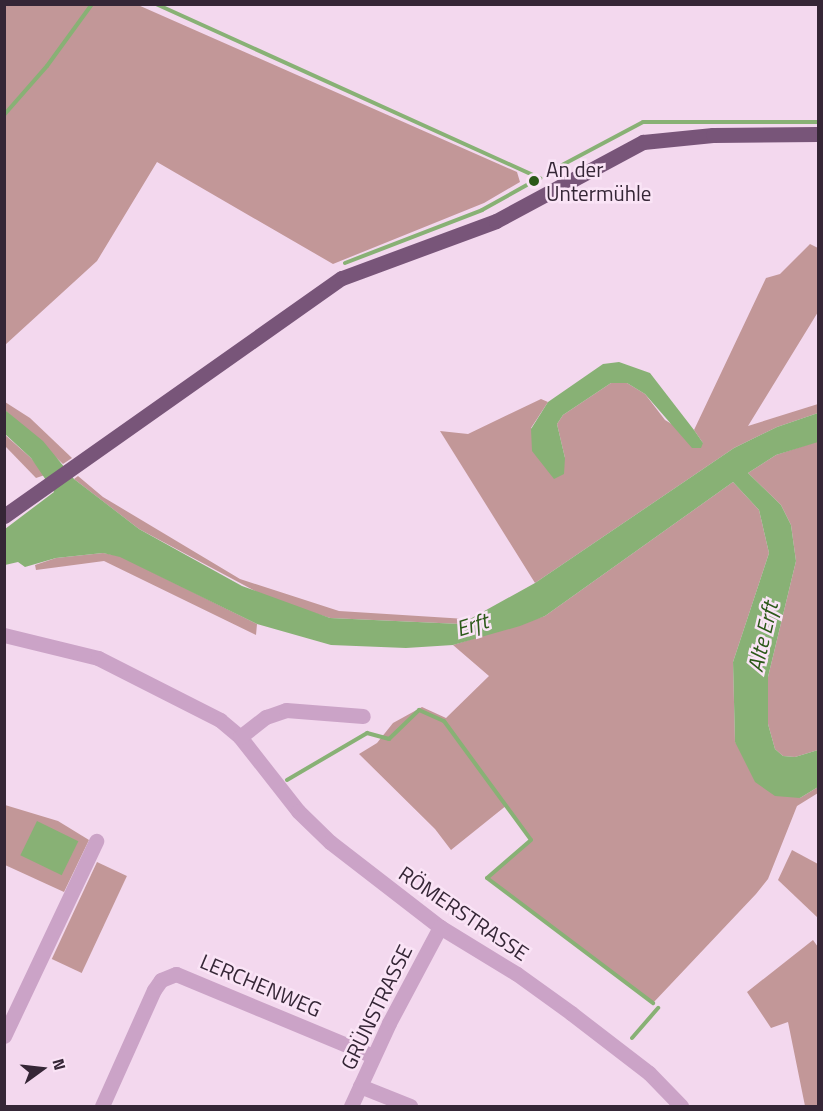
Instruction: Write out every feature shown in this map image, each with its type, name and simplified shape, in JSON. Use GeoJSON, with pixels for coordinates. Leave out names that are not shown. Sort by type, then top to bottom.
{"type":"FeatureCollection","features":[{"type":"Feature","properties":{"kind":"main road"},"geometry":{"type":"LineString","coordinates":[[4,516],[335,281],[496,221],[624,150],[650,140],[677,137],[819,134]]}},
{"type":"Feature","properties":{"kind":"street","name":"RÖMERSTRASSE"},"geometry":{"type":"LineString","coordinates":[[8,636],[98,658],[204,711],[240,736],[319,833],[440,927],[533,984],[649,1072],[681,1107]]}},
{"type":"Feature","properties":{"kind":"street"},"geometry":{"type":"LineString","coordinates":[[240,736],[266,717],[286,710],[363,716]]}},
{"type":"Feature","properties":{"kind":"street"},"geometry":{"type":"LineString","coordinates":[[4,1036],[96,841]]}},
{"type":"Feature","properties":{"kind":"street","name":"GRÜNSTRASSE"},"geometry":{"type":"LineString","coordinates":[[351,1107],[373,1056],[440,927]]}},
{"type":"Feature","properties":{"kind":"street","name":"LERCHENWEG"},"geometry":{"type":"LineString","coordinates":[[102,1107],[154,990],[161,980],[176,974],[373,1056]]}},
{"type":"Feature","properties":{"kind":"street"},"geometry":{"type":"LineString","coordinates":[[360,1086],[410,1107]]}},
{"type":"Feature","properties":{"kind":"shaded area"},"geometry":{"type":"Polygon","coordinates":[[[5,4],[138,5],[517,172],[520,182],[484,203],[333,264],[157,162],[97,261],[5,345],[5,4]]]}},
{"type":"Feature","properties":{"kind":"shaded area"},"geometry":{"type":"Polygon","coordinates":[[[810,244],[818,248],[818,312],[748,426],[818,404],[818,413],[777,427],[734,448],[535,583],[440,431],[468,434],[541,399],[548,402],[531,428],[565,458],[557,424],[563,415],[611,383],[627,383],[645,394],[665,420],[703,443],[694,430],[766,278],[780,274],[810,244]]]}},
{"type":"Feature","properties":{"kind":"shaded area"},"geometry":{"type":"Polygon","coordinates":[[[5,402],[30,418],[72,458],[63,464],[5,410],[5,402]]]}},
{"type":"Feature","properties":{"kind":"shaded area"},"geometry":{"type":"Polygon","coordinates":[[[4,434],[31,458],[45,475],[36,478],[5,446],[4,434]]]}},
{"type":"Feature","properties":{"kind":"shaded area"},"geometry":{"type":"Polygon","coordinates":[[[818,441],[818,750],[795,757],[783,756],[775,749],[768,724],[768,677],[796,561],[791,525],[781,505],[748,473],[776,455],[818,441]]]}},
{"type":"Feature","properties":{"kind":"shaded area"},"geometry":{"type":"Polygon","coordinates":[[[78,476],[103,497],[240,579],[339,611],[466,619],[461,624],[330,618],[270,599],[139,529],[74,479],[78,476]]]}},
{"type":"Feature","properties":{"kind":"shaded area"},"geometry":{"type":"Polygon","coordinates":[[[733,482],[759,510],[769,553],[733,662],[735,742],[800,798],[818,787],[818,793],[797,806],[768,879],[653,1003],[487,878],[531,840],[507,805],[451,850],[435,829],[359,754],[377,743],[393,723],[422,707],[446,718],[489,676],[453,645],[545,616],[733,482]]]}},
{"type":"Feature","properties":{"kind":"shaded area"},"geometry":{"type":"Polygon","coordinates":[[[103,553],[120,556],[257,624],[256,635],[104,561],[36,570],[35,565],[56,558],[103,553]]]}},
{"type":"Feature","properties":{"kind":"shaded area"},"geometry":{"type":"Polygon","coordinates":[[[5,805],[58,821],[89,840],[64,892],[5,865],[5,805]]]}},
{"type":"Feature","properties":{"kind":"shaded area"},"geometry":{"type":"Polygon","coordinates":[[[792,850],[818,864],[818,918],[778,880],[792,850]]]}},
{"type":"Feature","properties":{"kind":"shaded area"},"geometry":{"type":"Polygon","coordinates":[[[97,862],[127,876],[82,973],[52,959],[97,862]]]}},
{"type":"Feature","properties":{"kind":"shaded area"},"geometry":{"type":"Polygon","coordinates":[[[813,940],[818,947],[818,1106],[805,1106],[788,1022],[771,1028],[747,992],[813,940]]]}},
{"type":"Feature","properties":{"kind":"water"},"geometry":{"type":"Polygon","coordinates":[[[619,362],[650,373],[703,443],[701,448],[692,448],[645,394],[627,383],[611,383],[563,415],[557,424],[565,458],[564,474],[554,479],[532,451],[531,429],[548,402],[603,364],[619,362]]]}},
{"type":"Feature","properties":{"kind":"water"},"geometry":{"type":"Polygon","coordinates":[[[5,410],[43,441],[74,479],[139,529],[242,586],[330,618],[461,624],[535,583],[734,448],[777,427],[818,413],[818,442],[776,455],[748,473],[781,505],[791,525],[796,561],[768,677],[768,724],[775,749],[783,756],[795,757],[818,750],[818,787],[800,798],[775,796],[755,782],[735,742],[733,662],[769,553],[759,510],[733,482],[545,616],[520,626],[453,645],[406,648],[331,645],[257,624],[120,557],[103,553],[56,558],[25,567],[18,562],[5,565],[5,529],[54,492],[31,458],[5,434],[5,410]]]}},
{"type":"Feature","properties":{"kind":"water"},"geometry":{"type":"Polygon","coordinates":[[[37,821],[78,841],[62,875],[20,855],[37,821]]]}},
{"type":"Feature","properties":{"kind":"waterway"},"geometry":{"type":"LineString","coordinates":[[4,115],[47,66],[92,4]]}},
{"type":"Feature","properties":{"kind":"waterway"},"geometry":{"type":"LineString","coordinates":[[156,4],[540,178]]}},
{"type":"Feature","properties":{"kind":"waterway"},"geometry":{"type":"LineString","coordinates":[[549,172],[643,122],[818,122]]}},
{"type":"Feature","properties":{"kind":"waterway"},"geometry":{"type":"LineString","coordinates":[[345,263],[482,210],[536,180]]}},
{"type":"Feature","properties":{"kind":"waterway"},"geometry":{"type":"LineString","coordinates":[[287,780],[367,733],[389,739],[419,710],[444,721],[531,840],[487,878],[653,1003]]}},
{"type":"Feature","properties":{"kind":"waterway"},"geometry":{"type":"LineString","coordinates":[[632,1038],[658,1008]]}},
{"type":"Feature","properties":{"kind":"place","name":"An der Untermühle"},"geometry":{"type":"Point","coordinates":[534,181]}},
{"type":"Feature","properties":{"kind":"water label","name":"Erft"},"geometry":{"type":"Point","coordinates":[472,625]}},
{"type":"Feature","properties":{"kind":"water label","name":"Alte Erft"},"geometry":{"type":"Point","coordinates":[763,637]}}]}
